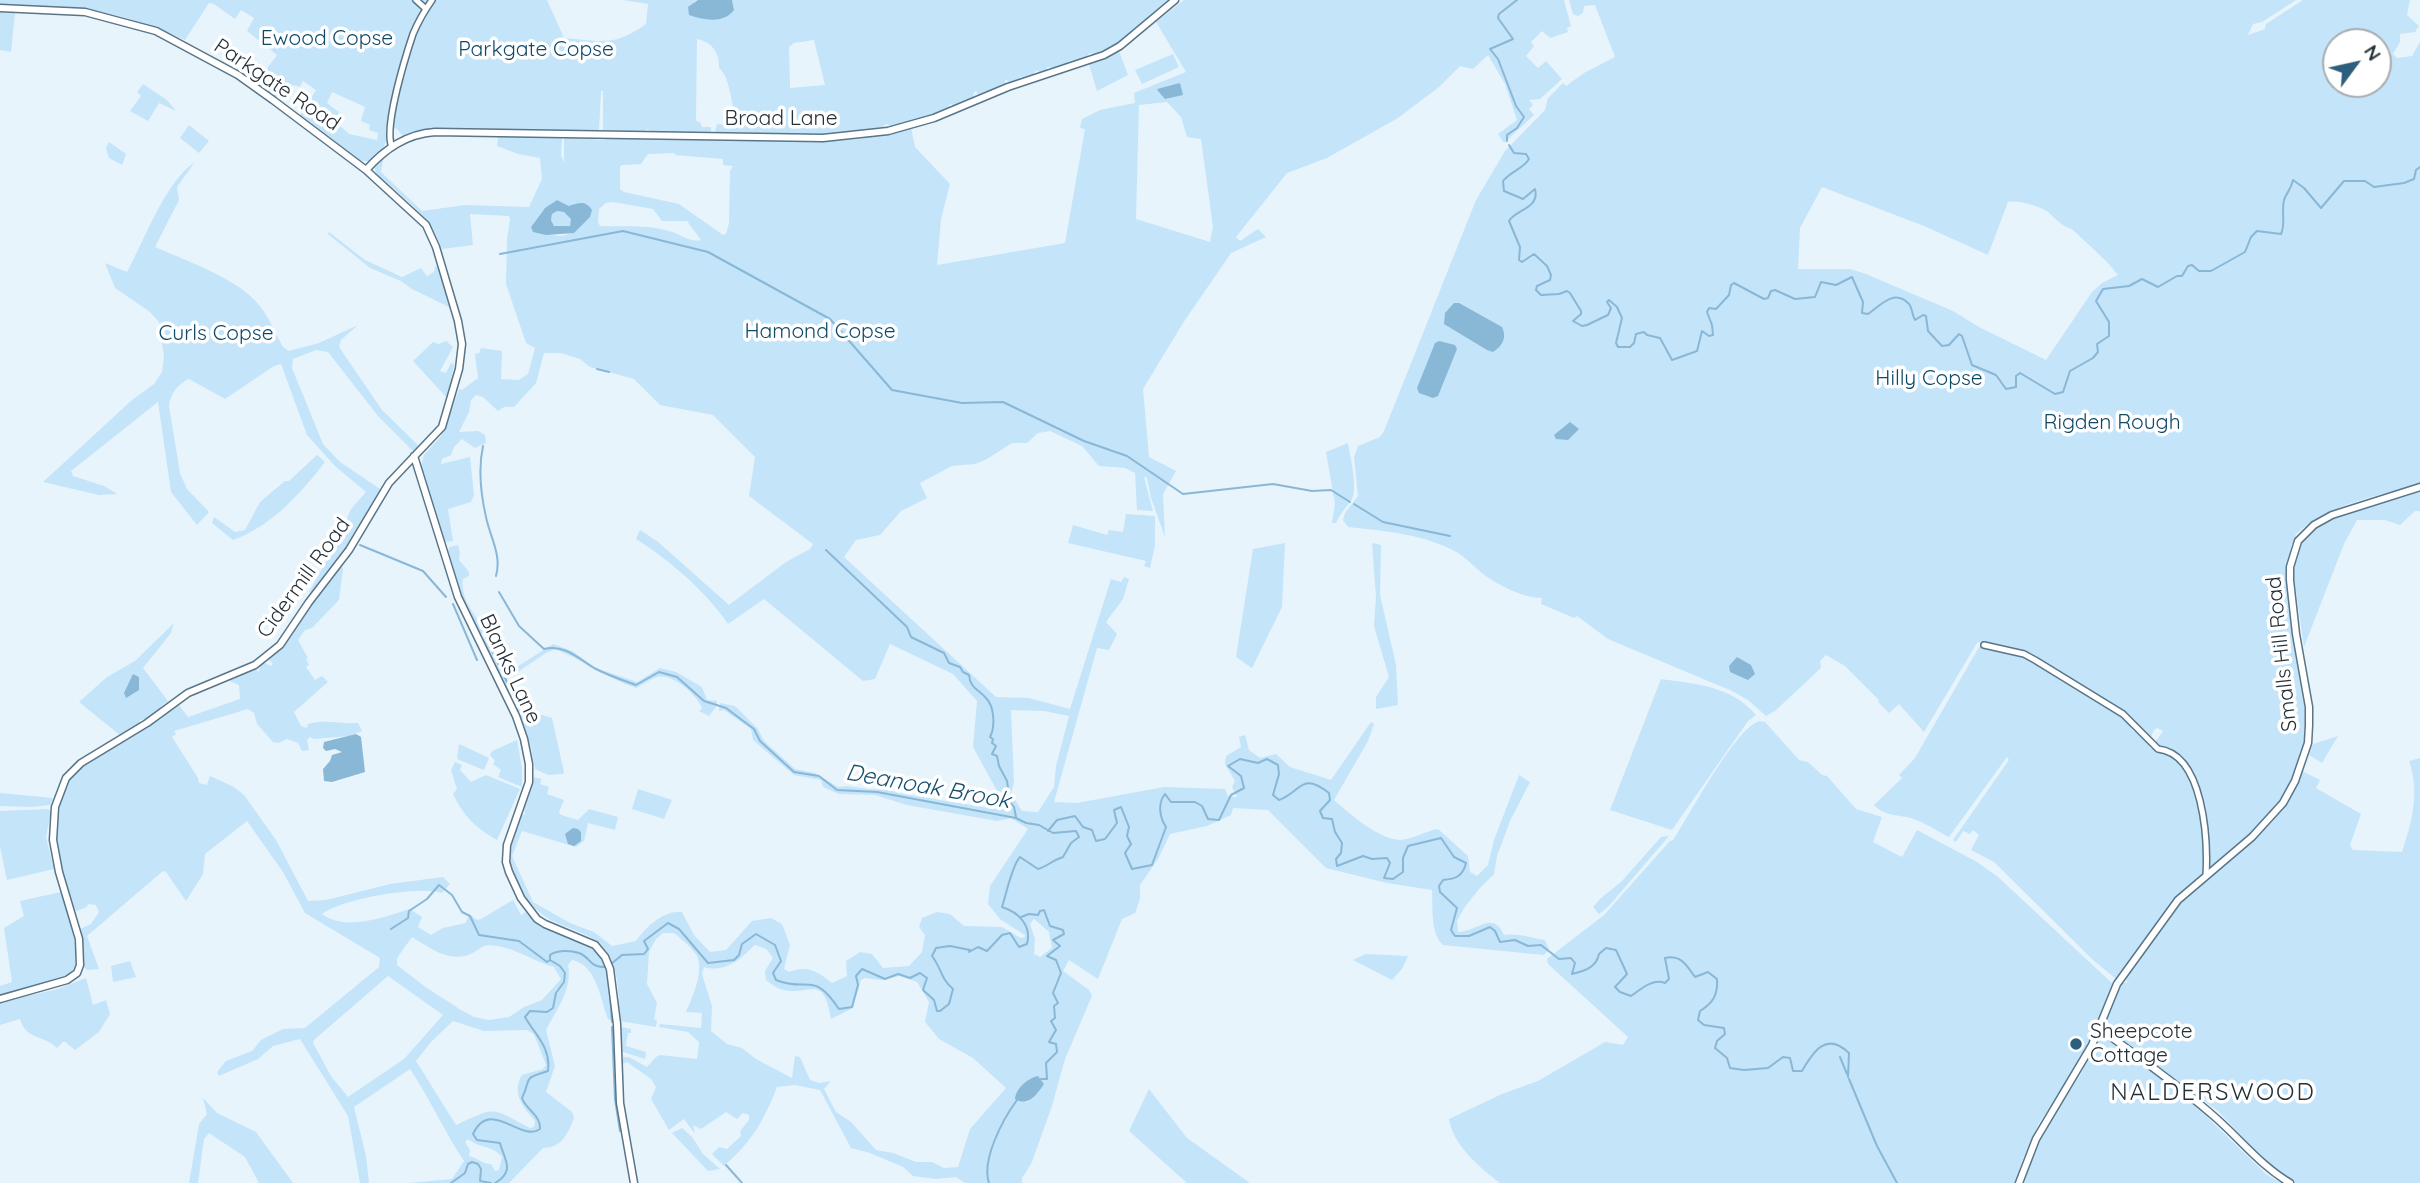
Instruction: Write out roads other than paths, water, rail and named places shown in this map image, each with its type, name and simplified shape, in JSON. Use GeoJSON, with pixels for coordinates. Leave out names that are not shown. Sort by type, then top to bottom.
{"type":"FeatureCollection","features":[{"type":"Feature","properties":{"kind":"street"},"geometry":{"type":"LineString","coordinates":[[416,0],[426,9]]}},
{"type":"Feature","properties":{"kind":"street"},"geometry":{"type":"LineString","coordinates":[[392,147],[390,136],[397,86],[414,33],[432,0]]}},
{"type":"Feature","properties":{"kind":"street","name":"Broad Lane"},"geometry":{"type":"LineString","coordinates":[[366,170],[392,147],[412,136],[435,132],[835,138],[888,131],[934,118],[1008,87],[1104,55],[1120,46],[1175,0]]}},
{"type":"Feature","properties":{"kind":"street","name":"Parkgate Road"},"geometry":{"type":"LineString","coordinates":[[0,9],[85,12],[156,31],[253,85],[366,170],[421,219],[431,232],[461,332],[461,355],[445,418],[437,434],[414,456]]}},
{"type":"Feature","properties":{"kind":"street","name":"Cidermill Road"},"geometry":{"type":"LineString","coordinates":[[0,999],[62,982],[79,970],[82,957],[79,941],[60,877],[53,840],[57,796],[72,770],[162,713],[188,693],[245,670],[274,651],[349,550],[389,483],[414,456]]}},
{"type":"Feature","properties":{"kind":"street","name":"Blanks Lane"},"geometry":{"type":"LineString","coordinates":[[414,456],[458,597],[512,706],[526,746],[529,782],[507,845],[505,854],[509,872],[521,898],[537,919],[587,940],[601,951],[610,969],[617,1024],[620,1103],[634,1183]]}},
{"type":"Feature","properties":{"kind":"street","name":"Smalls Hill Road"},"geometry":{"type":"LineString","coordinates":[[2019,1183],[2036,1139],[2085,1058],[2117,984],[2156,927],[2178,900],[2252,836],[2283,803],[2295,781],[2308,743],[2309,707],[2290,580],[2290,567],[2298,541],[2314,525],[2332,515],[2420,487]]}},
{"type":"Feature","properties":{"kind":"street"},"geometry":{"type":"LineString","coordinates":[[1984,645],[2024,654],[2035,660],[2123,714],[2158,749],[2166,750],[2179,758],[2190,774],[2204,817],[2208,855],[2206,876]]}},
{"type":"Feature","properties":{"kind":"street"},"geometry":{"type":"LineString","coordinates":[[2099,1028],[2189,1096],[2263,1164],[2290,1183]]}},
{"type":"Feature","properties":{"kind":"waterway"},"geometry":{"type":"LineString","coordinates":[[1507,141],[1507,135],[1517,128],[1524,117],[1516,106],[1498,59],[1490,49],[1513,39],[1498,18],[1499,14],[1517,0]]}},
{"type":"Feature","properties":{"kind":"waterway"},"geometry":{"type":"LineString","coordinates":[[1509,145],[1514,153],[1526,154],[1529,159],[1503,181],[1504,191],[1523,199],[1535,189],[1536,196],[1531,205],[1509,221],[1520,247],[1519,260],[1522,262],[1534,254],[1547,266],[1550,280],[1537,286],[1536,290],[1541,295],[1567,291],[1570,293],[1581,311],[1573,321],[1582,326],[1608,315],[1611,308],[1607,302],[1609,300],[1617,307],[1622,318],[1616,343],[1618,347],[1630,347],[1636,334],[1644,332],[1660,338],[1672,360],[1697,351],[1702,331],[1709,336],[1713,335],[1707,312],[1709,308],[1716,309],[1729,295],[1734,283],[1764,299],[1775,290],[1795,299],[1815,297],[1821,282],[1836,285],[1852,277],[1863,302],[1862,313],[1868,314],[1893,298],[1903,300],[1910,305],[1915,320],[1926,316],[1928,331],[1942,346],[1949,345],[1959,334],[1962,336],[1972,365],[1996,375],[2006,389],[2016,387],[2016,376],[2020,373],[2055,394],[2063,392],[2070,371],[2093,358],[2098,352],[2097,344],[2109,336],[2109,322],[2096,301],[2103,289],[2129,286],[2142,279],[2158,287],[2182,276],[2188,266],[2192,265],[2199,271],[2211,271],[2245,252],[2251,237],[2257,231],[2281,234],[2284,200],[2293,180],[2304,188],[2321,208],[2344,181],[2365,181],[2374,187],[2404,183],[2414,179],[2416,170],[2420,167]]}},
{"type":"Feature","properties":{"kind":"waterway"},"geometry":{"type":"LineString","coordinates":[[500,254],[623,231],[708,252],[830,319],[892,390],[962,403],[1003,402],[1084,441],[1127,456],[1183,494],[1273,484],[1312,491],[1331,490],[1350,502]]}},
{"type":"Feature","properties":{"kind":"waterway"},"geometry":{"type":"LineString","coordinates":[[597,369],[609,372]]}},
{"type":"Feature","properties":{"kind":"waterway"},"geometry":{"type":"LineString","coordinates":[[483,446],[482,491],[486,517],[497,553],[496,576]]}},
{"type":"Feature","properties":{"kind":"waterway"},"geometry":{"type":"LineString","coordinates":[[1354,504],[1383,522],[1450,536]]}},
{"type":"Feature","properties":{"kind":"waterway"},"geometry":{"type":"LineString","coordinates":[[360,545],[423,571],[446,597]]}},
{"type":"Feature","properties":{"kind":"waterway"},"geometry":{"type":"LineString","coordinates":[[826,550],[907,627],[911,637],[944,653],[949,663],[960,667],[969,675],[973,686],[989,702],[993,718],[990,737],[996,746],[992,754],[997,756],[1007,781],[1010,802],[1016,817]]}},
{"type":"Feature","properties":{"kind":"waterway","name":"Deanoak Brook"},"geometry":{"type":"LineString","coordinates":[[499,592],[519,626],[544,649],[564,650],[599,671],[636,685],[659,672],[677,677],[704,701],[726,708],[754,729],[760,741],[794,772],[819,776],[837,790],[877,792],[1016,818],[1039,825],[1053,833],[1076,831],[1079,837],[1071,843],[1063,857],[1042,868],[1038,869],[1020,857],[1014,866],[1002,907],[1013,912],[1026,925],[1027,944],[1019,947],[1010,933],[1002,935],[987,951],[978,947],[969,952],[970,950],[950,946],[936,948],[932,956],[953,989],[949,1004],[940,1011],[937,1011],[934,1000],[923,990],[927,978],[920,973],[910,978],[898,974],[885,979],[862,969],[856,976],[858,985],[852,1007],[839,1009],[830,997],[816,986],[776,980],[773,973],[781,961],[775,945],[756,934],[742,944],[739,955],[734,960],[708,963],[679,929],[668,923],[644,941],[648,949],[644,954],[622,955],[611,964]]}},
{"type":"Feature","properties":{"kind":"waterway"},"geometry":{"type":"LineString","coordinates":[[453,604],[477,660]]}},
{"type":"Feature","properties":{"kind":"waterway"},"geometry":{"type":"LineString","coordinates":[[488,642],[517,703]]}},
{"type":"Feature","properties":{"kind":"waterway","name":"Deanoak Brook"},"geometry":{"type":"LineString","coordinates":[[1048,831],[1057,820],[1075,816],[1083,827],[1092,830],[1096,841],[1105,839],[1117,823],[1114,810],[1121,807],[1129,827],[1127,836],[1131,844],[1125,853],[1132,869],[1152,865],[1166,827],[1160,811],[1165,794],[1171,802],[1195,802],[1202,806],[1208,819],[1219,820],[1231,795],[1244,788],[1241,776],[1228,766],[1240,759],[1258,763],[1267,759],[1278,765],[1279,774],[1273,795],[1279,800],[1307,783],[1329,793],[1330,800],[1320,811],[1323,818],[1332,819],[1335,832],[1342,843],[1341,853],[1336,859],[1337,866],[1363,856],[1372,859],[1387,858],[1390,863],[1384,878],[1393,879],[1403,872],[1403,858],[1408,846],[1441,838],[1454,857],[1466,863],[1461,874],[1443,880],[1439,886],[1440,892],[1457,908],[1451,930],[1455,936],[1469,936],[1490,927],[1500,942],[1515,940],[1528,946],[1541,945],[1559,959],[1571,958],[1575,963],[1572,974],[1592,966],[1606,948],[1616,950],[1627,974],[1615,987],[1631,996],[1652,983],[1665,983],[1669,979],[1665,958],[1675,958],[1683,962],[1695,977],[1708,972],[1717,979],[1714,998],[1700,1011],[1698,1020],[1704,1025],[1724,1028],[1725,1034],[1717,1041],[1715,1048],[1727,1058],[1730,1068],[1768,1068],[1783,1057],[1790,1058],[1793,1071],[1802,1071],[1816,1051],[1827,1044],[1834,1044],[1849,1053],[1848,1077]]}},
{"type":"Feature","properties":{"kind":"waterway"},"geometry":{"type":"LineString","coordinates":[[391,929],[408,918],[409,911],[427,899],[439,885],[452,895],[462,912],[470,916],[479,935],[519,941],[547,962],[550,960],[560,966],[565,973],[553,1008],[547,1012],[530,1011],[525,1017],[547,1055],[548,1071],[529,1080],[522,1098],[536,1116],[540,1129],[532,1132],[497,1120],[488,1120],[480,1124],[473,1134],[477,1140],[500,1143],[507,1169],[495,1183]]}},
{"type":"Feature","properties":{"kind":"waterway"},"geometry":{"type":"LineString","coordinates":[[1021,917],[1038,915],[1044,910],[1050,926],[1063,930],[1064,934],[1053,940],[1060,946],[1047,956],[1056,960],[1061,973],[1053,993],[1058,1003],[1054,1006],[1055,1018],[1051,1021],[1056,1030],[1049,1042],[1056,1044],[1057,1052],[1046,1063],[1047,1079],[1041,1079]]}},
{"type":"Feature","properties":{"kind":"waterway"},"geometry":{"type":"LineString","coordinates":[[550,959],[550,955],[556,952],[572,951],[583,955],[592,964],[605,967]]}},
{"type":"Feature","properties":{"kind":"waterway"},"geometry":{"type":"LineString","coordinates":[[610,992],[612,1022]]}},
{"type":"Feature","properties":{"kind":"waterway"},"geometry":{"type":"LineString","coordinates":[[612,1027],[615,1099],[620,1131]]}},
{"type":"Feature","properties":{"kind":"waterway","name":"Deanoak Brook"},"geometry":{"type":"LineString","coordinates":[[1840,1057],[1847,1074]]}},
{"type":"Feature","properties":{"kind":"waterway","name":"Deanoak Brook"},"geometry":{"type":"LineString","coordinates":[[1849,1079],[1877,1146],[1897,1183]]}},
{"type":"Feature","properties":{"kind":"waterway"},"geometry":{"type":"LineString","coordinates":[[989,1183],[987,1174],[991,1152],[1000,1129],[1017,1100]]}},
{"type":"Feature","properties":{"kind":"waterway"},"geometry":{"type":"LineString","coordinates":[[451,1183],[465,1173],[468,1164],[472,1162],[478,1164],[481,1169],[480,1181],[491,1183]]}},
{"type":"Feature","properties":{"kind":"waterway"},"geometry":{"type":"LineString","coordinates":[[726,1165],[742,1183]]}},
{"type":"Feature","properties":{"kind":"place","name":"Sheepcote Cottage"},"geometry":{"type":"Point","coordinates":[2076,1044]}},
{"type":"Feature","properties":{"kind":"district","name":"NALDERSWOOD"},"geometry":{"type":"Point","coordinates":[2213,1093]}},
{"type":"Feature","properties":{"kind":"park label","name":"Ewood Copse"},"geometry":{"type":"Point","coordinates":[327,39]}},
{"type":"Feature","properties":{"kind":"park label","name":"Parkgate Copse"},"geometry":{"type":"Point","coordinates":[536,50]}},
{"type":"Feature","properties":{"kind":"park label","name":"Hamond Copse"},"geometry":{"type":"Point","coordinates":[820,332]}},
{"type":"Feature","properties":{"kind":"park label","name":"Curls Copse"},"geometry":{"type":"Point","coordinates":[216,334]}},
{"type":"Feature","properties":{"kind":"park label","name":"Hilly Copse"},"geometry":{"type":"Point","coordinates":[1929,379]}},
{"type":"Feature","properties":{"kind":"park label","name":"Rigden Rough"},"geometry":{"type":"Point","coordinates":[2112,423]}}]}
